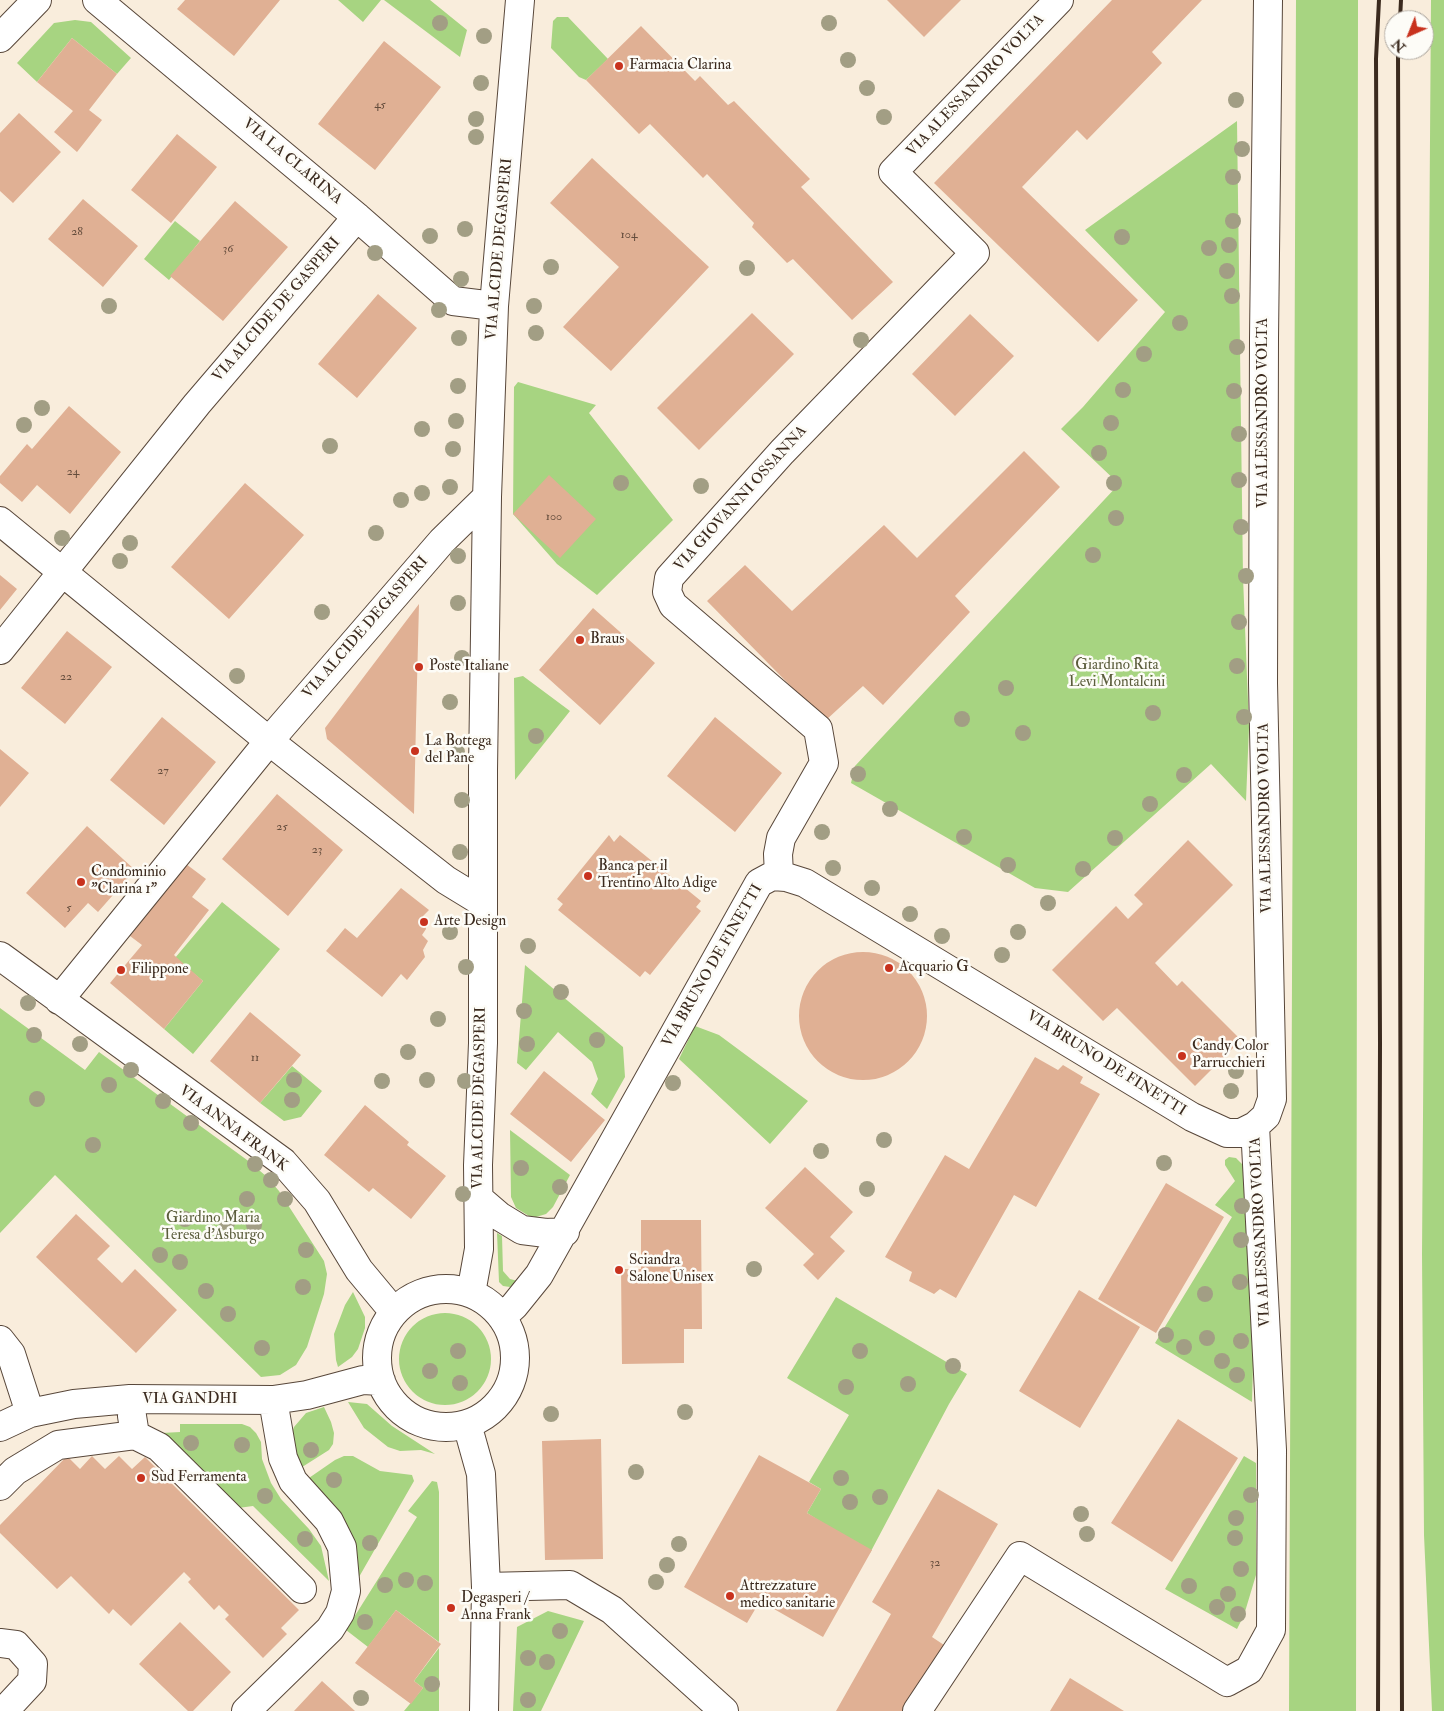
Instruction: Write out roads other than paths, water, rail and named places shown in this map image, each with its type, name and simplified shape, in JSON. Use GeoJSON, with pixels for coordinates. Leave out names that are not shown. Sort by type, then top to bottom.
{"type":"FeatureCollection","features":[{"type":"Feature","properties":{"kind":"street"},"geometry":{"type":"LineString","coordinates":[[0,38],[37,0]]}},
{"type":"Feature","properties":{"kind":"street","name":"VIA LA CLARINA"},"geometry":{"type":"LineString","coordinates":[[97,0],[357,217],[453,301],[494,306]]}},
{"type":"Feature","properties":{"kind":"street","name":"VIA ALCIDE DEGASPERI"},"geometry":{"type":"LineString","coordinates":[[471,1293],[479,1249],[478,1198],[483,1043],[482,902],[487,498],[494,306],[520,0]]}},
{"type":"Feature","properties":{"kind":"street","name":"VIA ALESSANDRO VOLTA"},"geometry":{"type":"LineString","coordinates":[[893,172],[1058,0]]}},
{"type":"Feature","properties":{"kind":"street","name":"VIA ALESSANDRO VOLTA"},"geometry":{"type":"LineString","coordinates":[[916,1711],[1020,1556],[1228,1682],[1249,1670],[1271,1630],[1272,1450],[1255,1126],[1266,1116],[1272,1099],[1263,683],[1268,0]]}},
{"type":"Feature","properties":{"kind":"street","name":"VIA GIOVANNI OSSANNA"},"geometry":{"type":"LineString","coordinates":[[779,875],[778,854],[781,838],[824,763],[818,729],[673,605],[667,592],[669,578],[782,452],[975,254],[893,172]]}},
{"type":"Feature","properties":{"kind":"street","name":"VIA ALCIDE DE GASPERI"},"geometry":{"type":"LineString","coordinates":[[62,573],[197,404],[357,217]]}},
{"type":"Feature","properties":{"kind":"street","name":"VIA ALCIDE DEGASPERI"},"geometry":{"type":"LineString","coordinates":[[269,741],[442,541],[487,498]]}},
{"type":"Feature","properties":{"kind":"street"},"geometry":{"type":"LineString","coordinates":[[0,521],[269,741],[446,880],[482,902]]}},
{"type":"Feature","properties":{"kind":"street"},"geometry":{"type":"LineString","coordinates":[[0,650],[62,573]]}},
{"type":"Feature","properties":{"kind":"street"},"geometry":{"type":"LineString","coordinates":[[60,1000],[269,741]]}},
{"type":"Feature","properties":{"kind":"street","name":"VIA BRUNO DE FINETTI"},"geometry":{"type":"LineString","coordinates":[[502,1317],[514,1306],[539,1274],[565,1232],[759,882],[779,875],[805,883],[1192,1117],[1227,1133],[1241,1133],[1255,1126]]}},
{"type":"Feature","properties":{"kind":"street","name":"VIA ANNA FRANK"},"geometry":{"type":"LineString","coordinates":[[0,956],[283,1162],[317,1201],[359,1270],[394,1312]]}},
{"type":"Feature","properties":{"kind":"street"},"geometry":{"type":"LineString","coordinates":[[478,1198],[499,1216],[522,1230],[546,1233],[565,1232]]}},
{"type":"Feature","properties":{"kind":"street"},"geometry":{"type":"LineString","coordinates":[[434,1289],[453,1289],[471,1293],[488,1302],[502,1317],[512,1336],[515,1347],[515,1369],[512,1380],[502,1399],[495,1407],[486,1415],[466,1424],[438,1427],[410,1417],[390,1398],[381,1381],[377,1350],[382,1330],[394,1312],[407,1300],[434,1289]]}},
{"type":"Feature","properties":{"kind":"street"},"geometry":{"type":"LineString","coordinates":[[0,1340],[11,1354],[30,1413]]}},
{"type":"Feature","properties":{"kind":"street","name":"VIA GANDHI"},"geometry":{"type":"LineString","coordinates":[[0,1427],[30,1413],[74,1404],[130,1399],[273,1400],[307,1395],[363,1380],[381,1381]]}},
{"type":"Feature","properties":{"kind":"street"},"geometry":{"type":"LineString","coordinates":[[130,1399],[135,1435]]}},
{"type":"Feature","properties":{"kind":"street"},"geometry":{"type":"LineString","coordinates":[[246,1711],[330,1629],[340,1613],[346,1591],[342,1547],[329,1521],[292,1481],[283,1458],[273,1400]]}},
{"type":"Feature","properties":{"kind":"street"},"geometry":{"type":"LineString","coordinates":[[466,1424],[481,1474],[486,1587],[484,1711]]}},
{"type":"Feature","properties":{"kind":"street"},"geometry":{"type":"LineString","coordinates":[[0,1486],[15,1471],[58,1445],[135,1435],[159,1447],[302,1589]]}},
{"type":"Feature","properties":{"kind":"street"},"geometry":{"type":"LineString","coordinates":[[486,1587],[570,1585],[612,1610],[724,1711]]}},
{"type":"Feature","properties":{"kind":"street"},"geometry":{"type":"LineString","coordinates":[[0,1643],[16,1646],[33,1664],[32,1680],[4,1711]]}},
{"type":"Feature","properties":{"kind":"railway"},"geometry":{"type":"LineString","coordinates":[[1378,1711],[1380,1042],[1376,59],[1379,0]]}},
{"type":"Feature","properties":{"kind":"railway"},"geometry":{"type":"LineString","coordinates":[[1400,10],[1401,0]]}},
{"type":"Feature","properties":{"kind":"railway"},"geometry":{"type":"LineString","coordinates":[[1398,60],[1402,1711]]}},
{"type":"Feature","properties":{"kind":"place","name":"Farmacia Clarina"},"geometry":{"type":"Point","coordinates":[619,66]}},
{"type":"Feature","properties":{"kind":"place","name":"Braus"},"geometry":{"type":"Point","coordinates":[580,640]}},
{"type":"Feature","properties":{"kind":"place","name":"Poste Italiane"},"geometry":{"type":"Point","coordinates":[419,667]}},
{"type":"Feature","properties":{"kind":"place","name":"La Bottega del Pane"},"geometry":{"type":"Point","coordinates":[415,751]}},
{"type":"Feature","properties":{"kind":"place","name":"Banca per il Trentino Alto Adige"},"geometry":{"type":"Point","coordinates":[588,876]}},
{"type":"Feature","properties":{"kind":"place","name":"Condominio \"Clarina 1\""},"geometry":{"type":"Point","coordinates":[81,882]}},
{"type":"Feature","properties":{"kind":"place","name":"Arte Design"},"geometry":{"type":"Point","coordinates":[424,922]}},
{"type":"Feature","properties":{"kind":"place","name":"Acquario G"},"geometry":{"type":"Point","coordinates":[889,968]}},
{"type":"Feature","properties":{"kind":"place","name":"Filippone"},"geometry":{"type":"Point","coordinates":[121,970]}},
{"type":"Feature","properties":{"kind":"place","name":"Candy Color Parrucchieri"},"geometry":{"type":"Point","coordinates":[1182,1056]}},
{"type":"Feature","properties":{"kind":"place","name":"Sciandra Salone Unisex"},"geometry":{"type":"Point","coordinates":[619,1270]}},
{"type":"Feature","properties":{"kind":"place","name":"Sud Ferramenta"},"geometry":{"type":"Point","coordinates":[141,1478]}},
{"type":"Feature","properties":{"kind":"place","name":"Attrezzature medico sanitarie"},"geometry":{"type":"Point","coordinates":[730,1596]}},
{"type":"Feature","properties":{"kind":"place","name":"Degasperi / Anna Frank"},"geometry":{"type":"Point","coordinates":[451,1608]}},
{"type":"Feature","properties":{"kind":"park label","name":"Giardino Rita Levi Montalcini"},"geometry":{"type":"Point","coordinates":[1117,674]}},
{"type":"Feature","properties":{"kind":"park label","name":"Giardino Maria Teresa d'Asburgo"},"geometry":{"type":"Point","coordinates":[213,1228]}}]}
